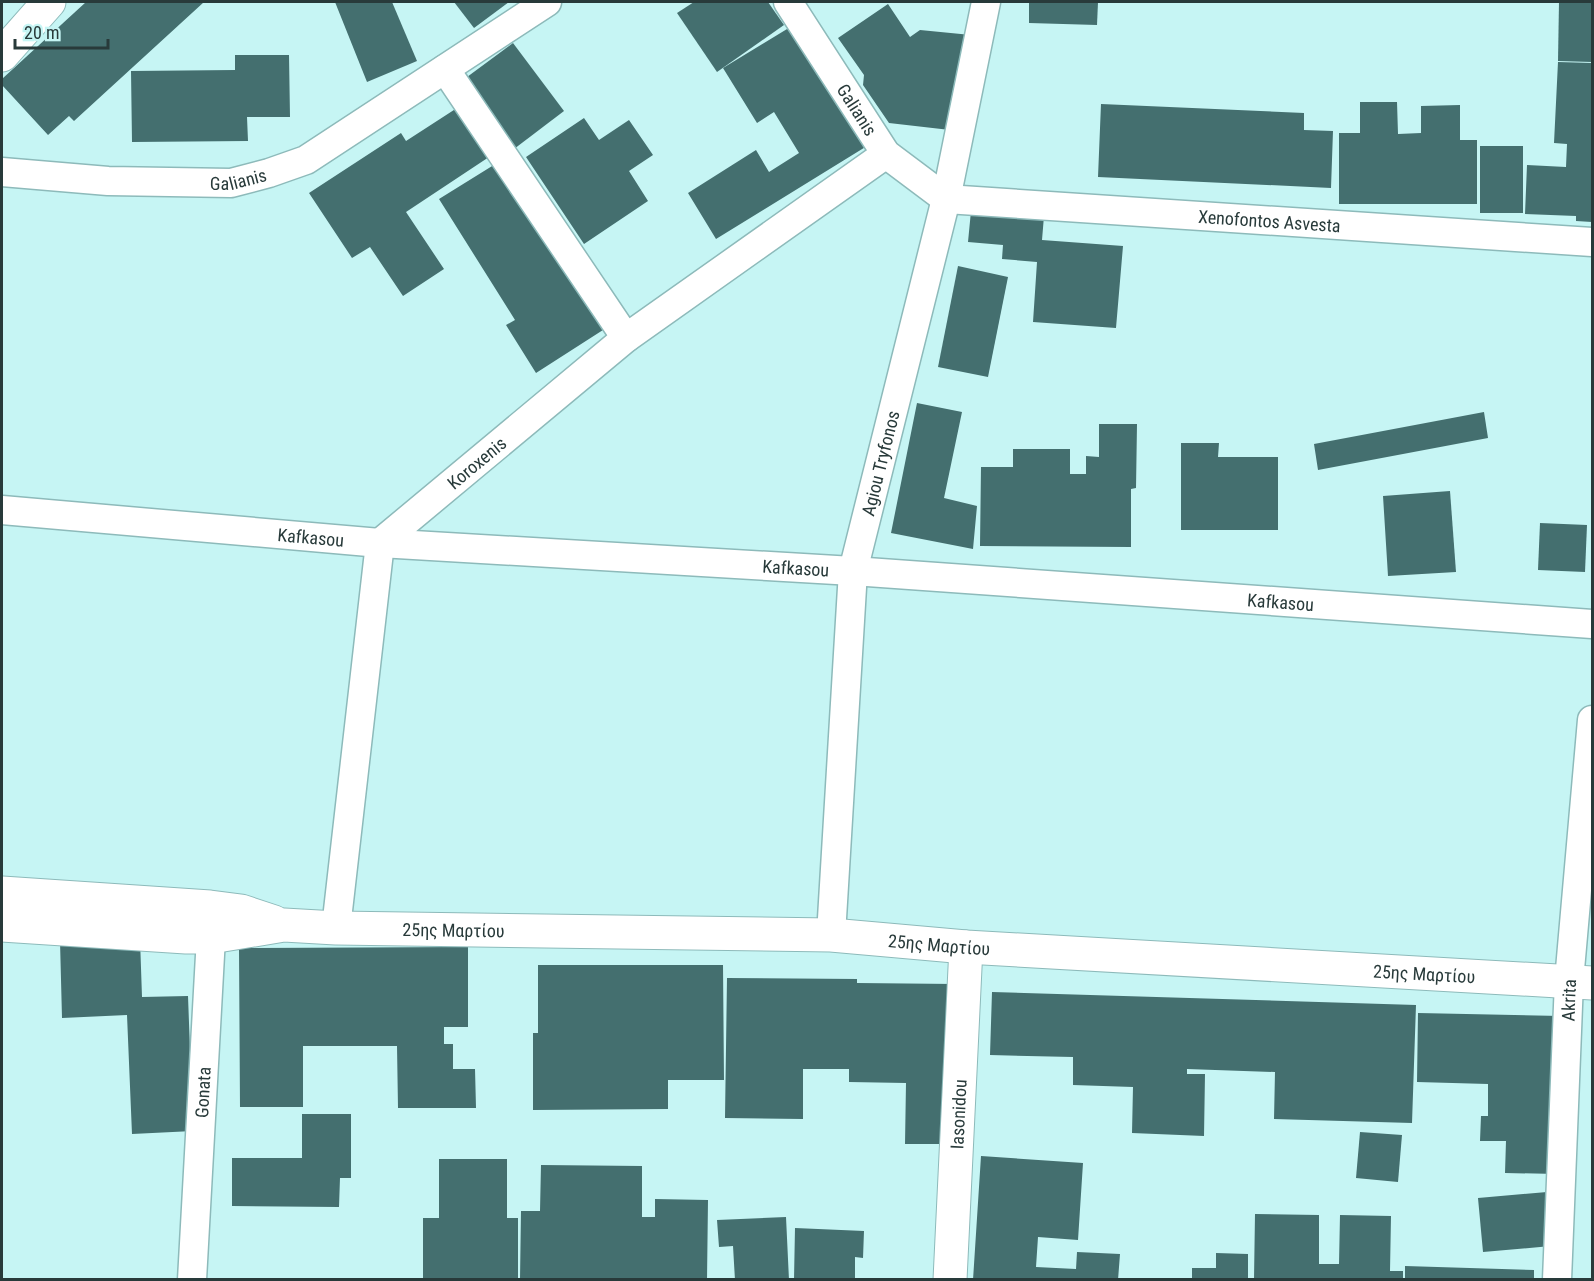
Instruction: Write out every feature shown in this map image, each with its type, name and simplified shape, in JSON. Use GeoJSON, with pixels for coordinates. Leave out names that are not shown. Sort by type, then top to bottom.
{"type":"FeatureCollection","features":[{"type":"Feature","properties":{"kind":"main road"},"geometry":{"type":"LineString","coordinates":[[2,55],[49,2]]}},
{"type":"Feature","properties":{"kind":"main road","name":"25ης Μαρτίου"},"geometry":{"type":"LineString","coordinates":[[2,893],[211,922]]}},
{"type":"Feature","properties":{"kind":"main road","name":"25ης Μαρτίου"},"geometry":{"type":"LineString","coordinates":[[2,925],[186,937],[211,922],[241,911],[284,925],[336,928],[831,935],[966,947],[1581,982]]}},
{"type":"Feature","properties":{"kind":"main road","name":"Iasonidou"},"geometry":{"type":"LineString","coordinates":[[950,1280],[966,947]]}},
{"type":"Feature","properties":{"kind":"street","name":"Galianis"},"geometry":{"type":"LineString","coordinates":[[2,172],[108,181],[231,183],[269,173],[306,160],[547,2]]}},
{"type":"Feature","properties":{"kind":"street","name":"Galianis"},"geometry":{"type":"LineString","coordinates":[[788,2],[886,154],[946,198]]}},
{"type":"Feature","properties":{"kind":"street","name":"Agiou Tryfonos"},"geometry":{"type":"LineString","coordinates":[[831,935],[853,571],[946,198],[986,2]]}},
{"type":"Feature","properties":{"kind":"street"},"geometry":{"type":"LineString","coordinates":[[445,69],[626,338]]}},
{"type":"Feature","properties":{"kind":"street","name":"Koroxenis"},"geometry":{"type":"LineString","coordinates":[[380,543],[626,338],[886,154]]}},
{"type":"Feature","properties":{"kind":"street","name":"Xenofontos Asvesta"},"geometry":{"type":"LineString","coordinates":[[946,198],[1593,242]]}},
{"type":"Feature","properties":{"kind":"street","name":"Kafkasou"},"geometry":{"type":"LineString","coordinates":[[2,510],[380,543],[853,571],[1593,624]]}},
{"type":"Feature","properties":{"kind":"street"},"geometry":{"type":"LineString","coordinates":[[336,928],[380,543]]}},
{"type":"Feature","properties":{"kind":"street","name":"Akrita"},"geometry":{"type":"LineString","coordinates":[[1557,1280],[1581,982],[1593,720]]}},
{"type":"Feature","properties":{"kind":"street","name":"Gonata"},"geometry":{"type":"LineString","coordinates":[[192,1280],[211,922]]}},
{"type":"Feature","properties":{"kind":"building"},"geometry":{"type":"Polygon","coordinates":[[[86,2],[204,2],[74,121],[69,116],[48,135],[2,85],[2,79],[86,2]]]}},
{"type":"Feature","properties":{"kind":"building"},"geometry":{"type":"Polygon","coordinates":[[[335,2],[392,2],[417,61],[367,82],[335,2]]]}},
{"type":"Feature","properties":{"kind":"building"},"geometry":{"type":"Polygon","coordinates":[[[454,2],[509,2],[474,28],[454,2]]]}},
{"type":"Feature","properties":{"kind":"building"},"geometry":{"type":"Polygon","coordinates":[[[694,2],[768,2],[784,25],[717,72],[677,13],[694,2]]]}},
{"type":"Feature","properties":{"kind":"building"},"geometry":{"type":"Polygon","coordinates":[[[1029,2],[1098,2],[1097,25],[1029,23],[1029,2]]]}},
{"type":"Feature","properties":{"kind":"building"},"geometry":{"type":"Polygon","coordinates":[[[1559,2],[1592,2],[1592,62],[1558,61],[1559,2]]]}},
{"type":"Feature","properties":{"kind":"building"},"geometry":{"type":"Polygon","coordinates":[[[888,4],[910,37],[920,30],[971,35],[950,130],[889,123],[863,85],[864,75],[838,38],[888,4]]]}},
{"type":"Feature","properties":{"kind":"building"},"geometry":{"type":"Polygon","coordinates":[[[792,26],[867,146],[716,239],[688,193],[756,150],[769,172],[799,153],[774,112],[757,123],[723,68],[792,26]]]}},
{"type":"Feature","properties":{"kind":"building"},"geometry":{"type":"Polygon","coordinates":[[[513,43],[564,111],[514,149],[463,80],[513,43]]]}},
{"type":"Feature","properties":{"kind":"building"},"geometry":{"type":"Polygon","coordinates":[[[235,55],[289,55],[290,117],[247,117],[248,141],[132,142],[131,71],[235,70],[235,55]]]}},
{"type":"Feature","properties":{"kind":"building"},"geometry":{"type":"Polygon","coordinates":[[[1558,62],[1592,63],[1592,222],[1576,221],[1576,216],[1525,214],[1527,165],[1566,167],[1567,144],[1554,143],[1558,62]]]}},
{"type":"Feature","properties":{"kind":"building"},"geometry":{"type":"Polygon","coordinates":[[[1360,102],[1397,102],[1398,134],[1421,133],[1421,106],[1460,105],[1460,140],[1477,140],[1477,204],[1339,204],[1339,133],[1360,133],[1360,102]]]}},
{"type":"Feature","properties":{"kind":"building"},"geometry":{"type":"Polygon","coordinates":[[[1101,104],[1304,113],[1304,130],[1333,131],[1331,188],[1098,177],[1101,104]]]}},
{"type":"Feature","properties":{"kind":"building"},"geometry":{"type":"Polygon","coordinates":[[[457,108],[489,157],[406,212],[444,269],[403,296],[370,247],[352,258],[309,193],[401,133],[406,141],[457,108]]]}},
{"type":"Feature","properties":{"kind":"building"},"geometry":{"type":"Polygon","coordinates":[[[584,118],[599,140],[629,120],[653,155],[629,171],[648,201],[584,244],[526,157],[584,118]]]}},
{"type":"Feature","properties":{"kind":"building"},"geometry":{"type":"Polygon","coordinates":[[[1480,146],[1523,146],[1523,213],[1480,213],[1480,146]]]}},
{"type":"Feature","properties":{"kind":"building"},"geometry":{"type":"Polygon","coordinates":[[[497,163],[603,330],[536,373],[506,325],[515,320],[439,199],[497,163]]]}},
{"type":"Feature","properties":{"kind":"building"},"geometry":{"type":"Polygon","coordinates":[[[971,211],[1044,216],[1042,240],[1123,246],[1116,328],[1033,322],[1037,262],[1002,259],[1003,245],[968,242],[971,211]]]}},
{"type":"Feature","properties":{"kind":"building"},"geometry":{"type":"Polygon","coordinates":[[[958,266],[1008,277],[988,377],[938,367],[958,266]]]}},
{"type":"Feature","properties":{"kind":"building"},"geometry":{"type":"Polygon","coordinates":[[[917,403],[962,412],[944,498],[977,506],[973,549],[891,533],[917,403]]]}},
{"type":"Feature","properties":{"kind":"building"},"geometry":{"type":"Polygon","coordinates":[[[1484,412],[1488,438],[1318,470],[1314,444],[1484,412]]]}},
{"type":"Feature","properties":{"kind":"building"},"geometry":{"type":"Polygon","coordinates":[[[1099,424],[1137,424],[1136,488],[1131,489],[1131,547],[980,546],[981,467],[1013,467],[1013,449],[1070,449],[1070,474],[1086,474],[1086,456],[1099,457],[1099,424]]]}},
{"type":"Feature","properties":{"kind":"building"},"geometry":{"type":"Polygon","coordinates":[[[1181,443],[1219,443],[1218,457],[1278,457],[1278,530],[1181,530],[1181,443]]]}},
{"type":"Feature","properties":{"kind":"building"},"geometry":{"type":"Polygon","coordinates":[[[1450,491],[1456,572],[1388,576],[1383,496],[1450,491]]]}},
{"type":"Feature","properties":{"kind":"building"},"geometry":{"type":"Polygon","coordinates":[[[1540,523],[1587,525],[1585,572],[1538,570],[1540,523]]]}},
{"type":"Feature","properties":{"kind":"building"},"geometry":{"type":"Polygon","coordinates":[[[140,939],[142,997],[188,996],[193,1131],[132,1134],[127,1015],[62,1018],[60,941],[140,939]]]}},
{"type":"Feature","properties":{"kind":"building"},"geometry":{"type":"Polygon","coordinates":[[[468,947],[468,1027],[444,1027],[444,1044],[453,1044],[453,1069],[475,1069],[476,1108],[398,1108],[397,1046],[303,1046],[303,1107],[240,1107],[239,948],[468,947]]]}},
{"type":"Feature","properties":{"kind":"building"},"geometry":{"type":"Polygon","coordinates":[[[538,965],[723,965],[724,1080],[668,1080],[668,1109],[533,1110],[533,1033],[538,1033],[538,965]]]}},
{"type":"Feature","properties":{"kind":"building"},"geometry":{"type":"Polygon","coordinates":[[[727,978],[857,979],[857,983],[955,984],[953,1144],[905,1144],[906,1083],[849,1082],[849,1069],[803,1069],[803,1119],[725,1118],[727,978]]]}},
{"type":"Feature","properties":{"kind":"building"},"geometry":{"type":"Polygon","coordinates":[[[992,992],[1416,1005],[1412,1123],[1274,1119],[1275,1072],[1187,1069],[1187,1074],[1205,1074],[1204,1136],[1132,1133],[1133,1087],[1073,1085],[1073,1057],[990,1055],[992,992]]]}},
{"type":"Feature","properties":{"kind":"building"},"geometry":{"type":"Polygon","coordinates":[[[1418,1013],[1561,1016],[1557,1174],[1505,1173],[1506,1141],[1480,1141],[1481,1116],[1488,1116],[1488,1084],[1417,1082],[1418,1013]]]}},
{"type":"Feature","properties":{"kind":"building"},"geometry":{"type":"Polygon","coordinates":[[[302,1114],[351,1114],[351,1178],[340,1178],[339,1207],[232,1206],[232,1158],[302,1158],[302,1114]]]}},
{"type":"Feature","properties":{"kind":"building"},"geometry":{"type":"Polygon","coordinates":[[[1360,1132],[1402,1135],[1398,1182],[1356,1178],[1360,1132]]]}},
{"type":"Feature","properties":{"kind":"building"},"geometry":{"type":"Polygon","coordinates":[[[981,1156],[1083,1163],[1078,1240],[1038,1237],[1036,1267],[1076,1269],[1077,1252],[1120,1254],[1118,1280],[973,1280],[981,1156]]]}},
{"type":"Feature","properties":{"kind":"building"},"geometry":{"type":"Polygon","coordinates":[[[439,1159],[507,1159],[507,1218],[518,1218],[518,1280],[423,1280],[423,1218],[439,1218],[439,1159]]]}},
{"type":"Feature","properties":{"kind":"building"},"geometry":{"type":"Polygon","coordinates":[[[541,1165],[642,1166],[642,1217],[655,1217],[655,1199],[708,1200],[707,1280],[520,1280],[521,1211],[540,1211],[541,1165]]]}},
{"type":"Feature","properties":{"kind":"building"},"geometry":{"type":"Polygon","coordinates":[[[1547,1192],[1551,1246],[1483,1252],[1478,1198],[1547,1192]]]}},
{"type":"Feature","properties":{"kind":"building"},"geometry":{"type":"Polygon","coordinates":[[[1255,1214],[1319,1215],[1319,1264],[1339,1264],[1340,1215],[1391,1216],[1390,1271],[1403,1271],[1403,1280],[1254,1280],[1255,1214]]]}},
{"type":"Feature","properties":{"kind":"building"},"geometry":{"type":"Polygon","coordinates":[[[786,1217],[789,1280],[735,1280],[733,1246],[719,1247],[717,1220],[786,1217]]]}},
{"type":"Feature","properties":{"kind":"building"},"geometry":{"type":"Polygon","coordinates":[[[795,1228],[864,1231],[863,1258],[855,1257],[855,1280],[794,1280],[795,1228]]]}},
{"type":"Feature","properties":{"kind":"building"},"geometry":{"type":"Polygon","coordinates":[[[1216,1253],[1248,1254],[1248,1280],[1192,1280],[1192,1268],[1216,1268],[1216,1253]]]}},
{"type":"Feature","properties":{"kind":"building"},"geometry":{"type":"Polygon","coordinates":[[[1405,1266],[1534,1270],[1534,1280],[1405,1280],[1405,1266]]]}}]}
